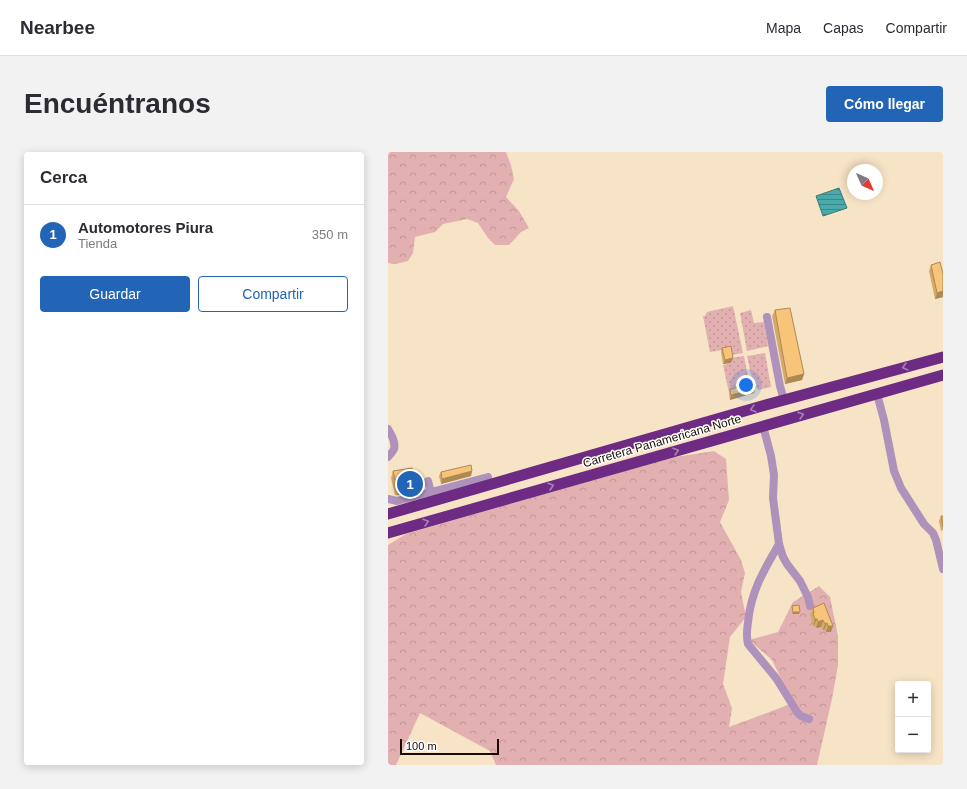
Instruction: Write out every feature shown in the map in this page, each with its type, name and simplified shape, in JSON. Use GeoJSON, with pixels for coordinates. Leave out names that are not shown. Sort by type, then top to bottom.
{"type":"FeatureCollection","features":[{"type":"Feature","properties":{"kind":"highway","name":"Carretera Panamericana Norte"},"geometry":{"type":"LineString","coordinates":[[388,514],[432,497],[943,356]]}},
{"type":"Feature","properties":{"kind":"highway","name":"Carretera Panamericana Norte"},"geometry":{"type":"LineString","coordinates":[[388,532],[943,375]]}},
{"type":"Feature","properties":{"kind":"lane"},"geometry":{"type":"LineString","coordinates":[[767,317],[784,400]]}},
{"type":"Feature","properties":{"kind":"lane"},"geometry":{"type":"LineString","coordinates":[[877,394],[884,420],[894,471],[901,488],[924,524],[933,533],[943,569]]}},
{"type":"Feature","properties":{"kind":"lane"},"geometry":{"type":"LineString","coordinates":[[763,426],[771,456],[774,475],[773,498],[779,544],[783,557],[800,581],[808,597],[810,606]]}},
{"type":"Feature","properties":{"kind":"lane"},"geometry":{"type":"LineString","coordinates":[[388,429],[393,439],[394,447],[388,457]]}},
{"type":"Feature","properties":{"kind":"lane"},"geometry":{"type":"LineString","coordinates":[[388,499],[397,501],[432,497],[488,477]]}},
{"type":"Feature","properties":{"kind":"lane"},"geometry":{"type":"LineString","coordinates":[[428,482],[432,497]]}},
{"type":"Feature","properties":{"kind":"lane"},"geometry":{"type":"LineString","coordinates":[[779,544],[754,591],[750,606],[747,640],[748,644],[776,678],[797,712],[801,716],[809,718]]}},
{"type":"Feature","properties":{"kind":"green space"},"geometry":{"type":"Polygon","coordinates":[[[388,152],[506,152],[514,179],[506,197],[519,211],[529,228],[521,232],[509,245],[495,245],[488,238],[478,223],[467,219],[443,224],[435,232],[415,237],[413,253],[408,261],[396,264],[388,263],[388,152]]]}},
{"type":"Feature","properties":{"kind":"green space"},"geometry":{"type":"Polygon","coordinates":[[[733,306],[743,353],[731,355],[729,349],[710,352],[703,316],[705,316],[707,312],[733,306]]]}},
{"type":"Feature","properties":{"kind":"green space"},"geometry":{"type":"Polygon","coordinates":[[[751,310],[754,323],[764,322],[768,346],[747,351],[740,313],[751,310]]]}},
{"type":"Feature","properties":{"kind":"green space"},"geometry":{"type":"Polygon","coordinates":[[[765,353],[771,387],[758,390],[757,388],[754,389],[747,356],[765,353]]]}},
{"type":"Feature","properties":{"kind":"green space"},"geometry":{"type":"Polygon","coordinates":[[[744,356],[750,387],[729,393],[723,365],[732,363],[731,358],[744,356]]]}},
{"type":"Feature","properties":{"kind":"green space"},"geometry":{"type":"Polygon","coordinates":[[[714,451],[726,459],[729,500],[720,522],[741,560],[745,573],[741,592],[746,617],[730,637],[723,684],[732,708],[729,727],[793,703],[772,660],[749,640],[778,632],[793,602],[819,586],[830,597],[838,636],[838,665],[817,765],[496,765],[490,751],[420,713],[396,765],[388,765],[388,545],[406,534],[669,458],[714,451]]]}},
{"type":"Feature","properties":{"kind":"water"},"geometry":{"type":"Polygon","coordinates":[[[839,188],[847,208],[823,216],[816,196],[839,188]]]}},
{"type":"Feature","properties":{"kind":"building"},"geometry":{"type":"Polygon","coordinates":[[[940,262],[943,274],[943,291],[937,293],[931,265],[940,262]]]}},
{"type":"Feature","properties":{"kind":"building"},"geometry":{"type":"Polygon","coordinates":[[[790,308],[804,374],[787,378],[775,310],[790,308]]]}},
{"type":"Feature","properties":{"kind":"building"},"geometry":{"type":"Polygon","coordinates":[[[731,346],[733,358],[725,360],[722,348],[731,346]]]}},
{"type":"Feature","properties":{"kind":"building"},"geometry":{"type":"Polygon","coordinates":[[[754,384],[755,389],[731,395],[730,389],[754,384]]]}},
{"type":"Feature","properties":{"kind":"building"},"geometry":{"type":"Polygon","coordinates":[[[471,465],[472,471],[442,479],[441,472],[471,465]]]}},
{"type":"Feature","properties":{"kind":"building"},"geometry":{"type":"Polygon","coordinates":[[[412,468],[416,485],[399,489],[397,488],[393,471],[412,468]]]}},
{"type":"Feature","properties":{"kind":"building"},"geometry":{"type":"Polygon","coordinates":[[[941,516],[943,516],[943,527],[941,516]]]}},
{"type":"Feature","properties":{"kind":"building"},"geometry":{"type":"Polygon","coordinates":[[[824,603],[833,626],[828,626],[823,620],[818,622],[817,619],[815,619],[813,608],[824,603]]]}},
{"type":"Feature","properties":{"kind":"building"},"geometry":{"type":"Polygon","coordinates":[[[799,605],[800,612],[793,612],[792,606],[799,605]]]}},
{"type":"Feature","properties":{"kind":"place","name":"Automotores Piura"},"geometry":{"type":"Point","coordinates":[410,484]}}]}
